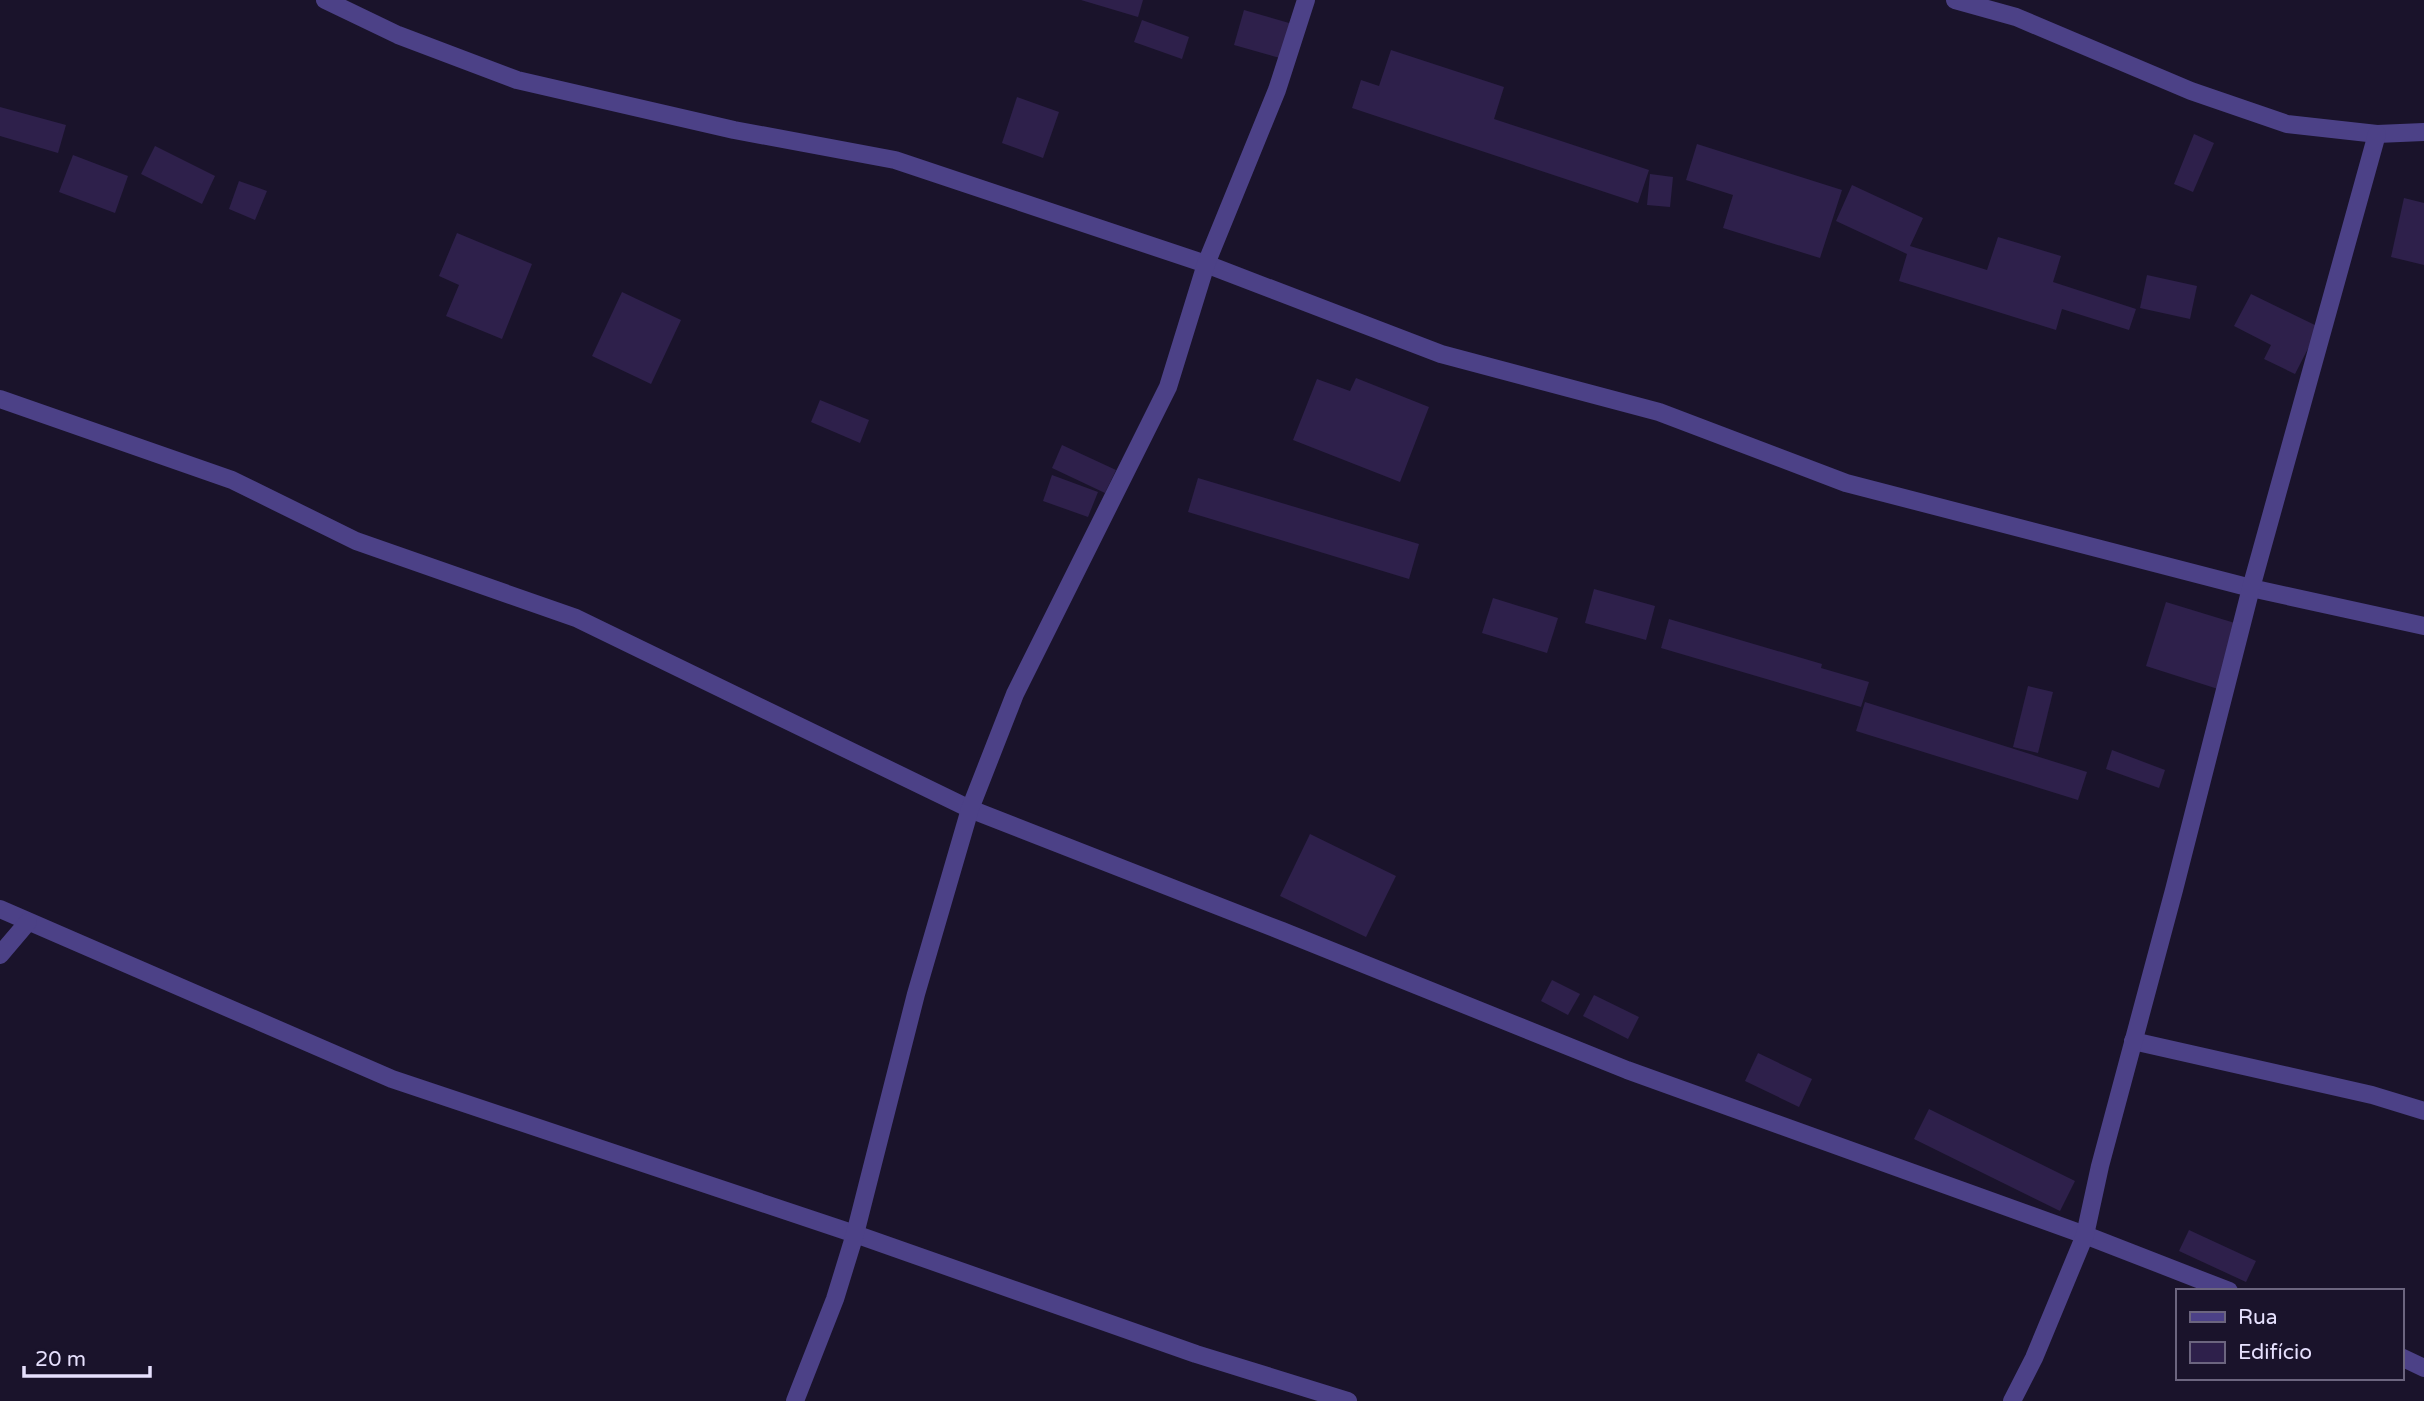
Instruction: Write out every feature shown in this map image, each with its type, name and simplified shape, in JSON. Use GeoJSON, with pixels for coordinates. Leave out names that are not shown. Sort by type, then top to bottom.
{"type":"FeatureCollection","features":[{"type":"Feature","properties":{"kind":"street"},"geometry":{"type":"LineString","coordinates":[[325,0],[398,35],[517,80],[734,131],[895,160],[1206,264],[1441,354],[1659,412],[1846,483],[2251,588],[2424,626]]}},
{"type":"Feature","properties":{"kind":"street"},"geometry":{"type":"LineString","coordinates":[[795,1401],[835,1299],[855,1234],[916,994],[970,809],[1015,694],[1168,387],[1206,264],[1277,90],[1306,0]]}},
{"type":"Feature","properties":{"kind":"street"},"geometry":{"type":"LineString","coordinates":[[1955,0],[2016,17],[2191,91],[2287,124],[2377,134],[2424,132]]}},
{"type":"Feature","properties":{"kind":"street"},"geometry":{"type":"LineString","coordinates":[[2012,1401],[2034,1358],[2085,1235],[2100,1166],[2251,588],[2377,134]]}},
{"type":"Feature","properties":{"kind":"street"},"geometry":{"type":"LineString","coordinates":[[0,399],[232,480],[356,541],[576,618],[970,809],[1627,1070],[2085,1235],[2225,1289]]}},
{"type":"Feature","properties":{"kind":"street"},"geometry":{"type":"LineString","coordinates":[[0,909],[392,1079],[855,1234],[1196,1354],[1348,1401]]}},
{"type":"Feature","properties":{"kind":"street"},"geometry":{"type":"LineString","coordinates":[[0,955],[28,922]]}},
{"type":"Feature","properties":{"kind":"street"},"geometry":{"type":"LineString","coordinates":[[2133,1041],[2372,1095],[2424,1111]]}},
{"type":"Feature","properties":{"kind":"street"},"geometry":{"type":"LineString","coordinates":[[2403,1358],[2424,1368]]}},
{"type":"Feature","properties":{"kind":"building"},"geometry":{"type":"Polygon","coordinates":[[[1081,0],[1143,0],[1138,17],[1081,0]]]}},
{"type":"Feature","properties":{"kind":"building"},"geometry":{"type":"Polygon","coordinates":[[[1244,10],[1296,25],[1287,60],[1234,45],[1244,10]]]}},
{"type":"Feature","properties":{"kind":"building"},"geometry":{"type":"Polygon","coordinates":[[[1142,20],[1189,37],[1182,59],[1134,42],[1142,20]]]}},
{"type":"Feature","properties":{"kind":"building"},"geometry":{"type":"Polygon","coordinates":[[[1391,50],[1504,87],[1494,119],[1649,170],[1638,203],[1352,108],[1361,80],[1379,86],[1391,50]]]}},
{"type":"Feature","properties":{"kind":"building"},"geometry":{"type":"Polygon","coordinates":[[[1017,97],[1059,112],[1043,158],[1002,143],[1017,97]]]}},
{"type":"Feature","properties":{"kind":"building"},"geometry":{"type":"Polygon","coordinates":[[[0,107],[66,125],[58,153],[0,136],[0,107]]]}},
{"type":"Feature","properties":{"kind":"building"},"geometry":{"type":"Polygon","coordinates":[[[2194,134],[2214,143],[2193,192],[2174,184],[2194,134]]]}},
{"type":"Feature","properties":{"kind":"building"},"geometry":{"type":"Polygon","coordinates":[[[1697,144],[1842,190],[1820,258],[1723,228],[1733,195],[1686,180],[1697,144]]]}},
{"type":"Feature","properties":{"kind":"building"},"geometry":{"type":"Polygon","coordinates":[[[155,146],[215,176],[202,204],[141,174],[155,146]]]}},
{"type":"Feature","properties":{"kind":"building"},"geometry":{"type":"Polygon","coordinates":[[[73,155],[128,176],[115,213],[59,192],[73,155]]]}},
{"type":"Feature","properties":{"kind":"building"},"geometry":{"type":"Polygon","coordinates":[[[1650,174],[1673,177],[1670,207],[1647,205],[1650,174]]]}},
{"type":"Feature","properties":{"kind":"building"},"geometry":{"type":"Polygon","coordinates":[[[239,181],[267,191],[255,220],[229,209],[239,181]]]}},
{"type":"Feature","properties":{"kind":"building"},"geometry":{"type":"Polygon","coordinates":[[[1852,185],[1923,218],[1910,246],[1987,270],[1998,237],[2061,256],[2053,282],[2136,309],[2129,330],[2062,309],[2056,330],[1899,281],[1907,254],[1836,221],[1852,185]]]}},
{"type":"Feature","properties":{"kind":"building"},"geometry":{"type":"Polygon","coordinates":[[[2404,198],[2424,203],[2424,265],[2391,257],[2404,198]]]}},
{"type":"Feature","properties":{"kind":"building"},"geometry":{"type":"Polygon","coordinates":[[[457,233],[532,264],[502,339],[446,316],[459,285],[439,276],[457,233]]]}},
{"type":"Feature","properties":{"kind":"building"},"geometry":{"type":"Polygon","coordinates":[[[2147,275],[2197,286],[2190,319],[2140,308],[2147,275]]]}},
{"type":"Feature","properties":{"kind":"building"},"geometry":{"type":"Polygon","coordinates":[[[622,292],[681,320],[651,384],[592,356],[622,292]]]}},
{"type":"Feature","properties":{"kind":"building"},"geometry":{"type":"Polygon","coordinates":[[[2251,294],[2319,327],[2295,374],[2264,359],[2271,345],[2234,326],[2251,294]]]}},
{"type":"Feature","properties":{"kind":"building"},"geometry":{"type":"Polygon","coordinates":[[[1356,378],[1429,407],[1400,482],[1293,440],[1317,379],[1350,391],[1356,378]]]}},
{"type":"Feature","properties":{"kind":"building"},"geometry":{"type":"Polygon","coordinates":[[[820,400],[869,420],[860,443],[811,422],[820,400]]]}},
{"type":"Feature","properties":{"kind":"building"},"geometry":{"type":"Polygon","coordinates":[[[1062,445],[1116,470],[1105,493],[1052,468],[1062,445]]]}},
{"type":"Feature","properties":{"kind":"building"},"geometry":{"type":"Polygon","coordinates":[[[1052,475],[1098,492],[1088,517],[1043,501],[1052,475]]]}},
{"type":"Feature","properties":{"kind":"building"},"geometry":{"type":"Polygon","coordinates":[[[1198,478],[1419,544],[1409,579],[1188,512],[1198,478]]]}},
{"type":"Feature","properties":{"kind":"building"},"geometry":{"type":"Polygon","coordinates":[[[1594,589],[1655,606],[1646,640],[1585,623],[1594,589]]]}},
{"type":"Feature","properties":{"kind":"building"},"geometry":{"type":"Polygon","coordinates":[[[1493,598],[1558,618],[1547,653],[1482,633],[1493,598]]]}},
{"type":"Feature","properties":{"kind":"building"},"geometry":{"type":"Polygon","coordinates":[[[2166,602],[2238,624],[2218,689],[2146,666],[2166,602]]]}},
{"type":"Feature","properties":{"kind":"building"},"geometry":{"type":"Polygon","coordinates":[[[1669,619],[1822,664],[1821,668],[1869,682],[1861,707],[1661,648],[1669,619]]]}},
{"type":"Feature","properties":{"kind":"building"},"geometry":{"type":"Polygon","coordinates":[[[2028,686],[2053,692],[2038,753],[2013,747],[2028,686]]]}},
{"type":"Feature","properties":{"kind":"building"},"geometry":{"type":"Polygon","coordinates":[[[1865,702],[2087,772],[2078,800],[1856,731],[1865,702]]]}},
{"type":"Feature","properties":{"kind":"building"},"geometry":{"type":"Polygon","coordinates":[[[2112,750],[2165,770],[2159,788],[2106,769],[2112,750]]]}},
{"type":"Feature","properties":{"kind":"building"},"geometry":{"type":"Polygon","coordinates":[[[1310,834],[1396,876],[1366,937],[1280,896],[1310,834]]]}},
{"type":"Feature","properties":{"kind":"building"},"geometry":{"type":"Polygon","coordinates":[[[1552,980],[1580,994],[1568,1015],[1541,1001],[1552,980]]]}},
{"type":"Feature","properties":{"kind":"building"},"geometry":{"type":"Polygon","coordinates":[[[1594,995],[1639,1017],[1628,1039],[1583,1016],[1594,995]]]}},
{"type":"Feature","properties":{"kind":"building"},"geometry":{"type":"Polygon","coordinates":[[[1758,1053],[1812,1079],[1799,1107],[1745,1081],[1758,1053]]]}},
{"type":"Feature","properties":{"kind":"building"},"geometry":{"type":"Polygon","coordinates":[[[1929,1109],[2075,1181],[2060,1211],[1914,1139],[1929,1109]]]}},
{"type":"Feature","properties":{"kind":"building"},"geometry":{"type":"Polygon","coordinates":[[[2189,1230],[2256,1261],[2246,1282],[2179,1251],[2189,1230]]]}}]}
